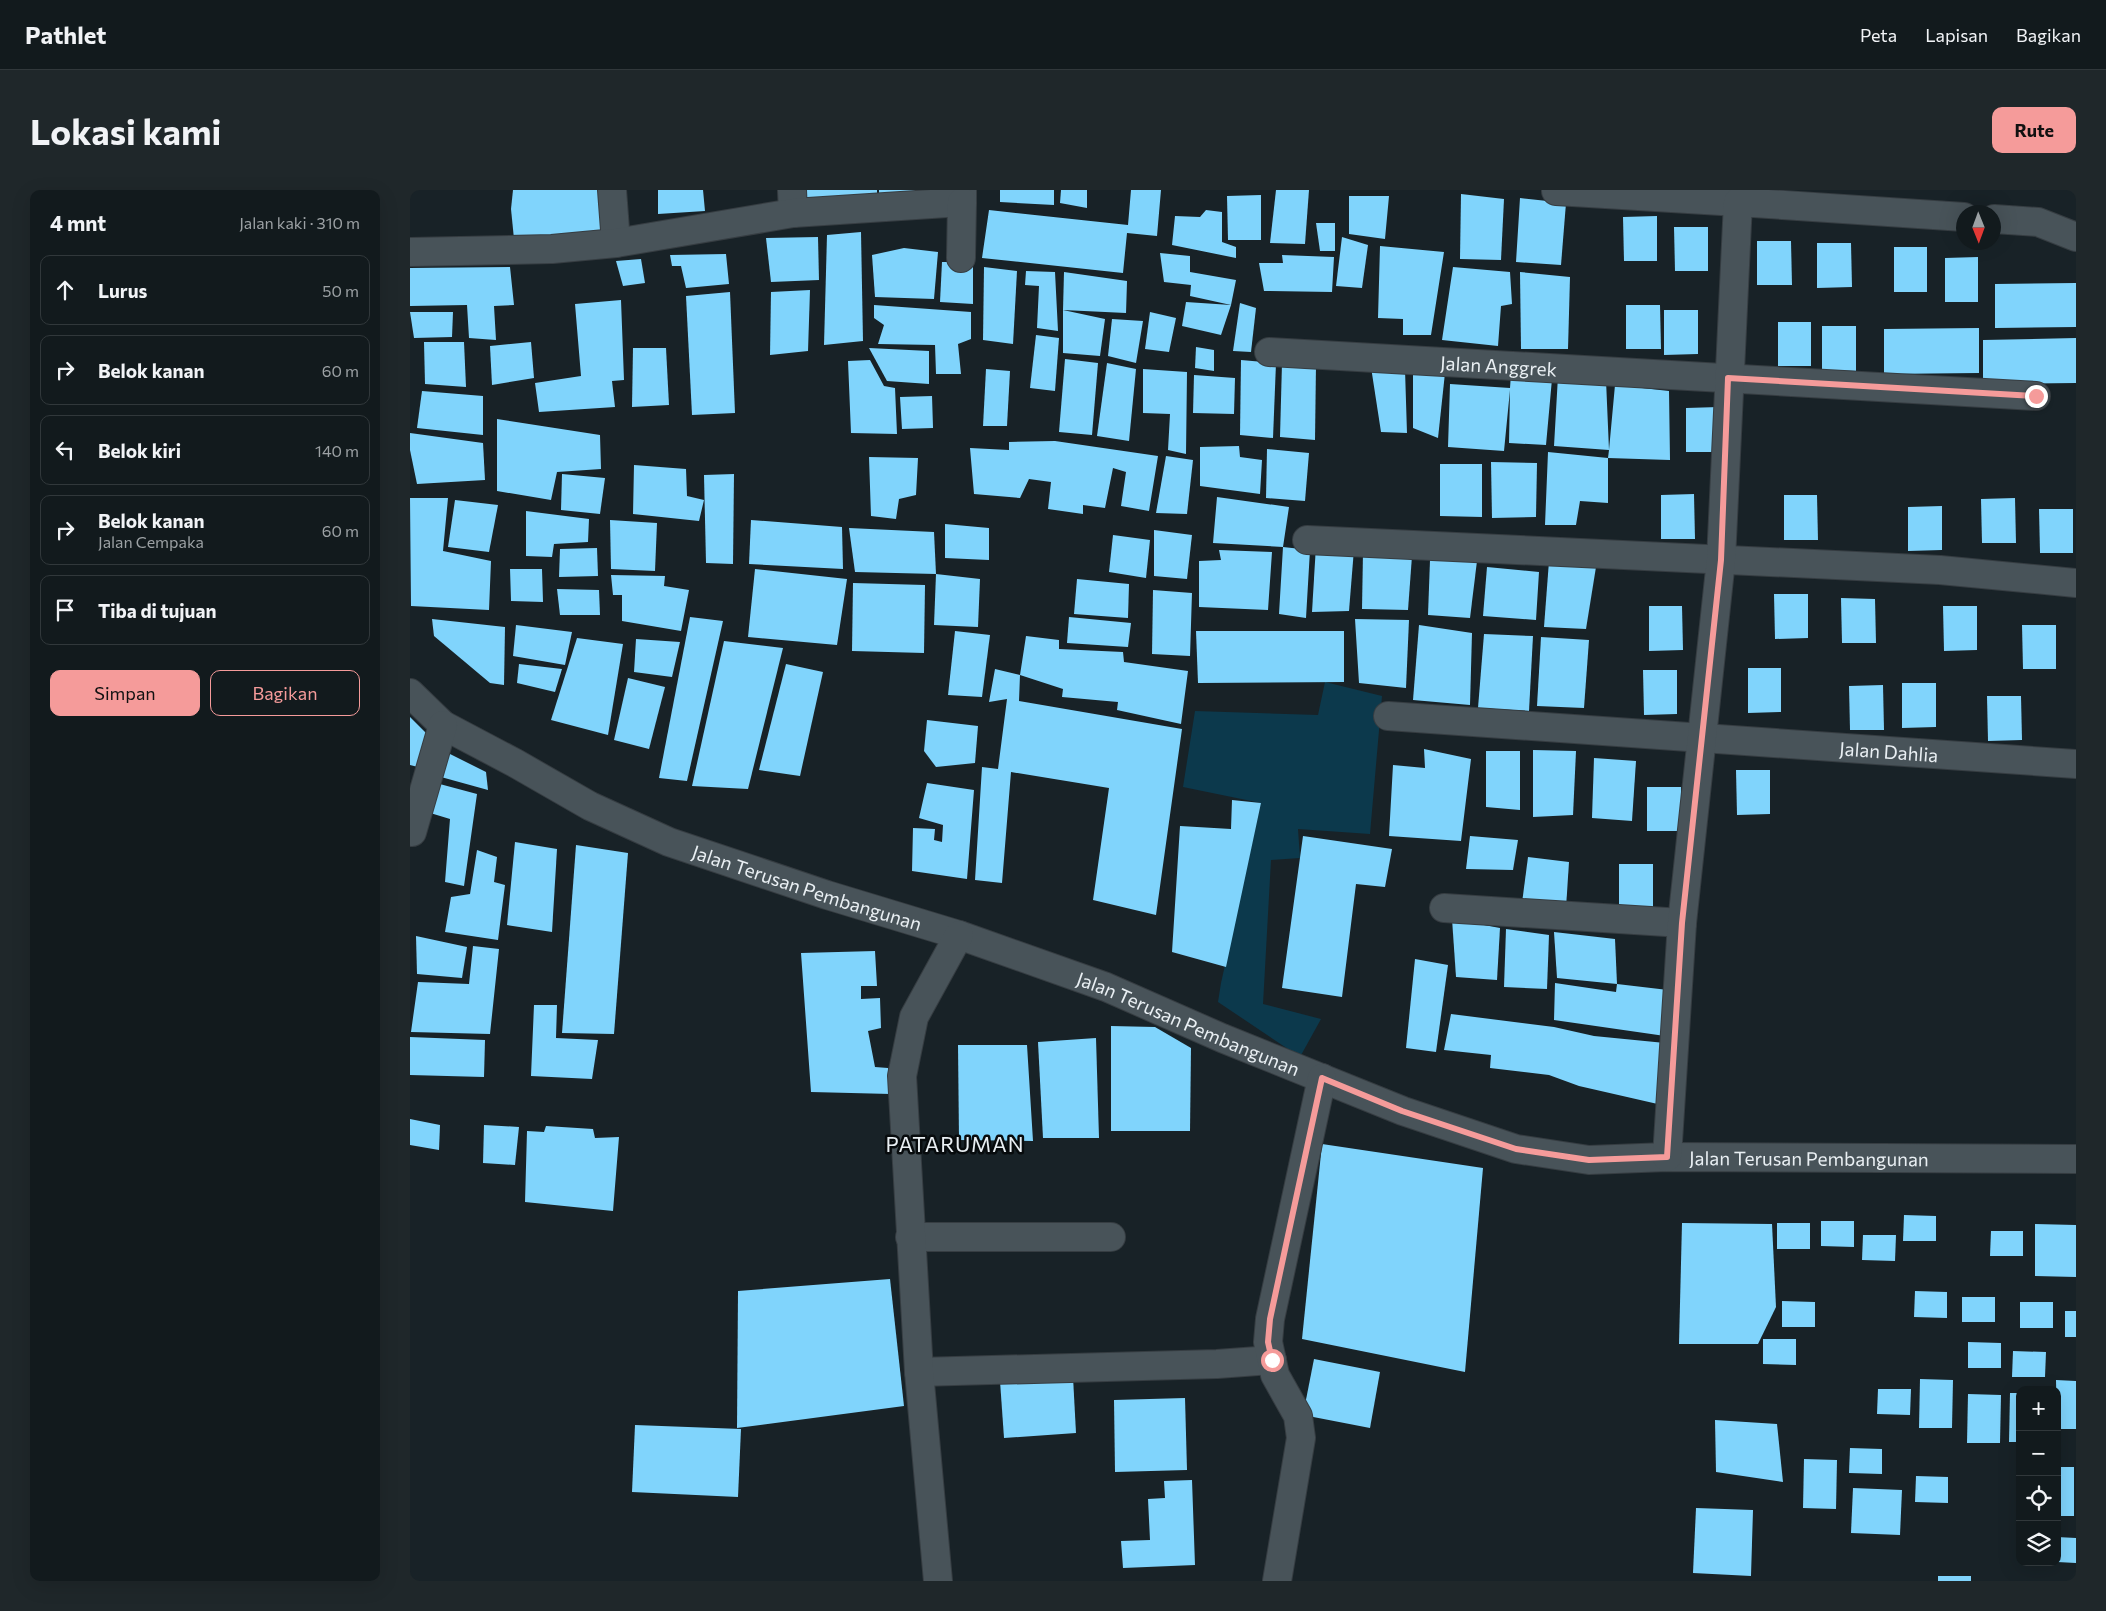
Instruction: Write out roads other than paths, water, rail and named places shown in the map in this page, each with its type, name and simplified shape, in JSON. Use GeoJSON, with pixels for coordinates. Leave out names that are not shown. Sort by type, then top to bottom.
{"type":"FeatureCollection","features":[{"type":"Feature","properties":{"kind":"street"},"geometry":{"type":"LineString","coordinates":[[612,190],[616,243]]}},
{"type":"Feature","properties":{"kind":"street"},"geometry":{"type":"LineString","coordinates":[[1556,192],[1956,216]]}},
{"type":"Feature","properties":{"kind":"street"},"geometry":{"type":"LineString","coordinates":[[410,252],[552,249],[616,243],[793,201],[962,196],[961,258]]}},
{"type":"Feature","properties":{"kind":"street"},"geometry":{"type":"LineString","coordinates":[[1667,1157],[1682,923],[1721,560],[1728,378],[1738,202]]}},
{"type":"Feature","properties":{"kind":"street"},"geometry":{"type":"LineString","coordinates":[[2001,219],[2038,222],[2076,237]]}},
{"type":"Feature","properties":{"kind":"street","name":"Jalan Anggrek"},"geometry":{"type":"LineString","coordinates":[[1269,352],[2036,396]]}},
{"type":"Feature","properties":{"kind":"street"},"geometry":{"type":"LineString","coordinates":[[1307,540],[1940,570],[2076,584]]}},
{"type":"Feature","properties":{"kind":"street","name":"Jalan Terusan Pembangunan"},"geometry":{"type":"LineString","coordinates":[[410,694],[443,725],[516,763],[590,806],[669,842],[826,895],[959,935],[1106,987],[1222,1038],[1402,1111],[1516,1149],[1589,1160],[1667,1157],[2076,1159]]}},
{"type":"Feature","properties":{"kind":"street","name":"Jalan Dahlia"},"geometry":{"type":"LineString","coordinates":[[1388,716],[2076,764]]}},
{"type":"Feature","properties":{"kind":"street"},"geometry":{"type":"LineString","coordinates":[[412,832],[443,725]]}},
{"type":"Feature","properties":{"kind":"street"},"geometry":{"type":"LineString","coordinates":[[1444,908],[1682,923]]}},
{"type":"Feature","properties":{"kind":"street"},"geometry":{"type":"LineString","coordinates":[[938,1581],[919,1372],[902,1076],[914,1017],[959,935]]}},
{"type":"Feature","properties":{"kind":"street"},"geometry":{"type":"LineString","coordinates":[[1277,1581],[1301,1438],[1298,1416],[1275,1375],[1268,1342],[1270,1319],[1322,1078]]}},
{"type":"Feature","properties":{"kind":"street"},"geometry":{"type":"LineString","coordinates":[[910,1237],[1111,1237]]}},
{"type":"Feature","properties":{"kind":"street"},"geometry":{"type":"LineString","coordinates":[[919,1372],[1217,1364],[1272,1360]]}},
{"type":"Feature","properties":{"kind":"district","name":"PATARUMAN"},"geometry":{"type":"Point","coordinates":[955,1143]}}]}
